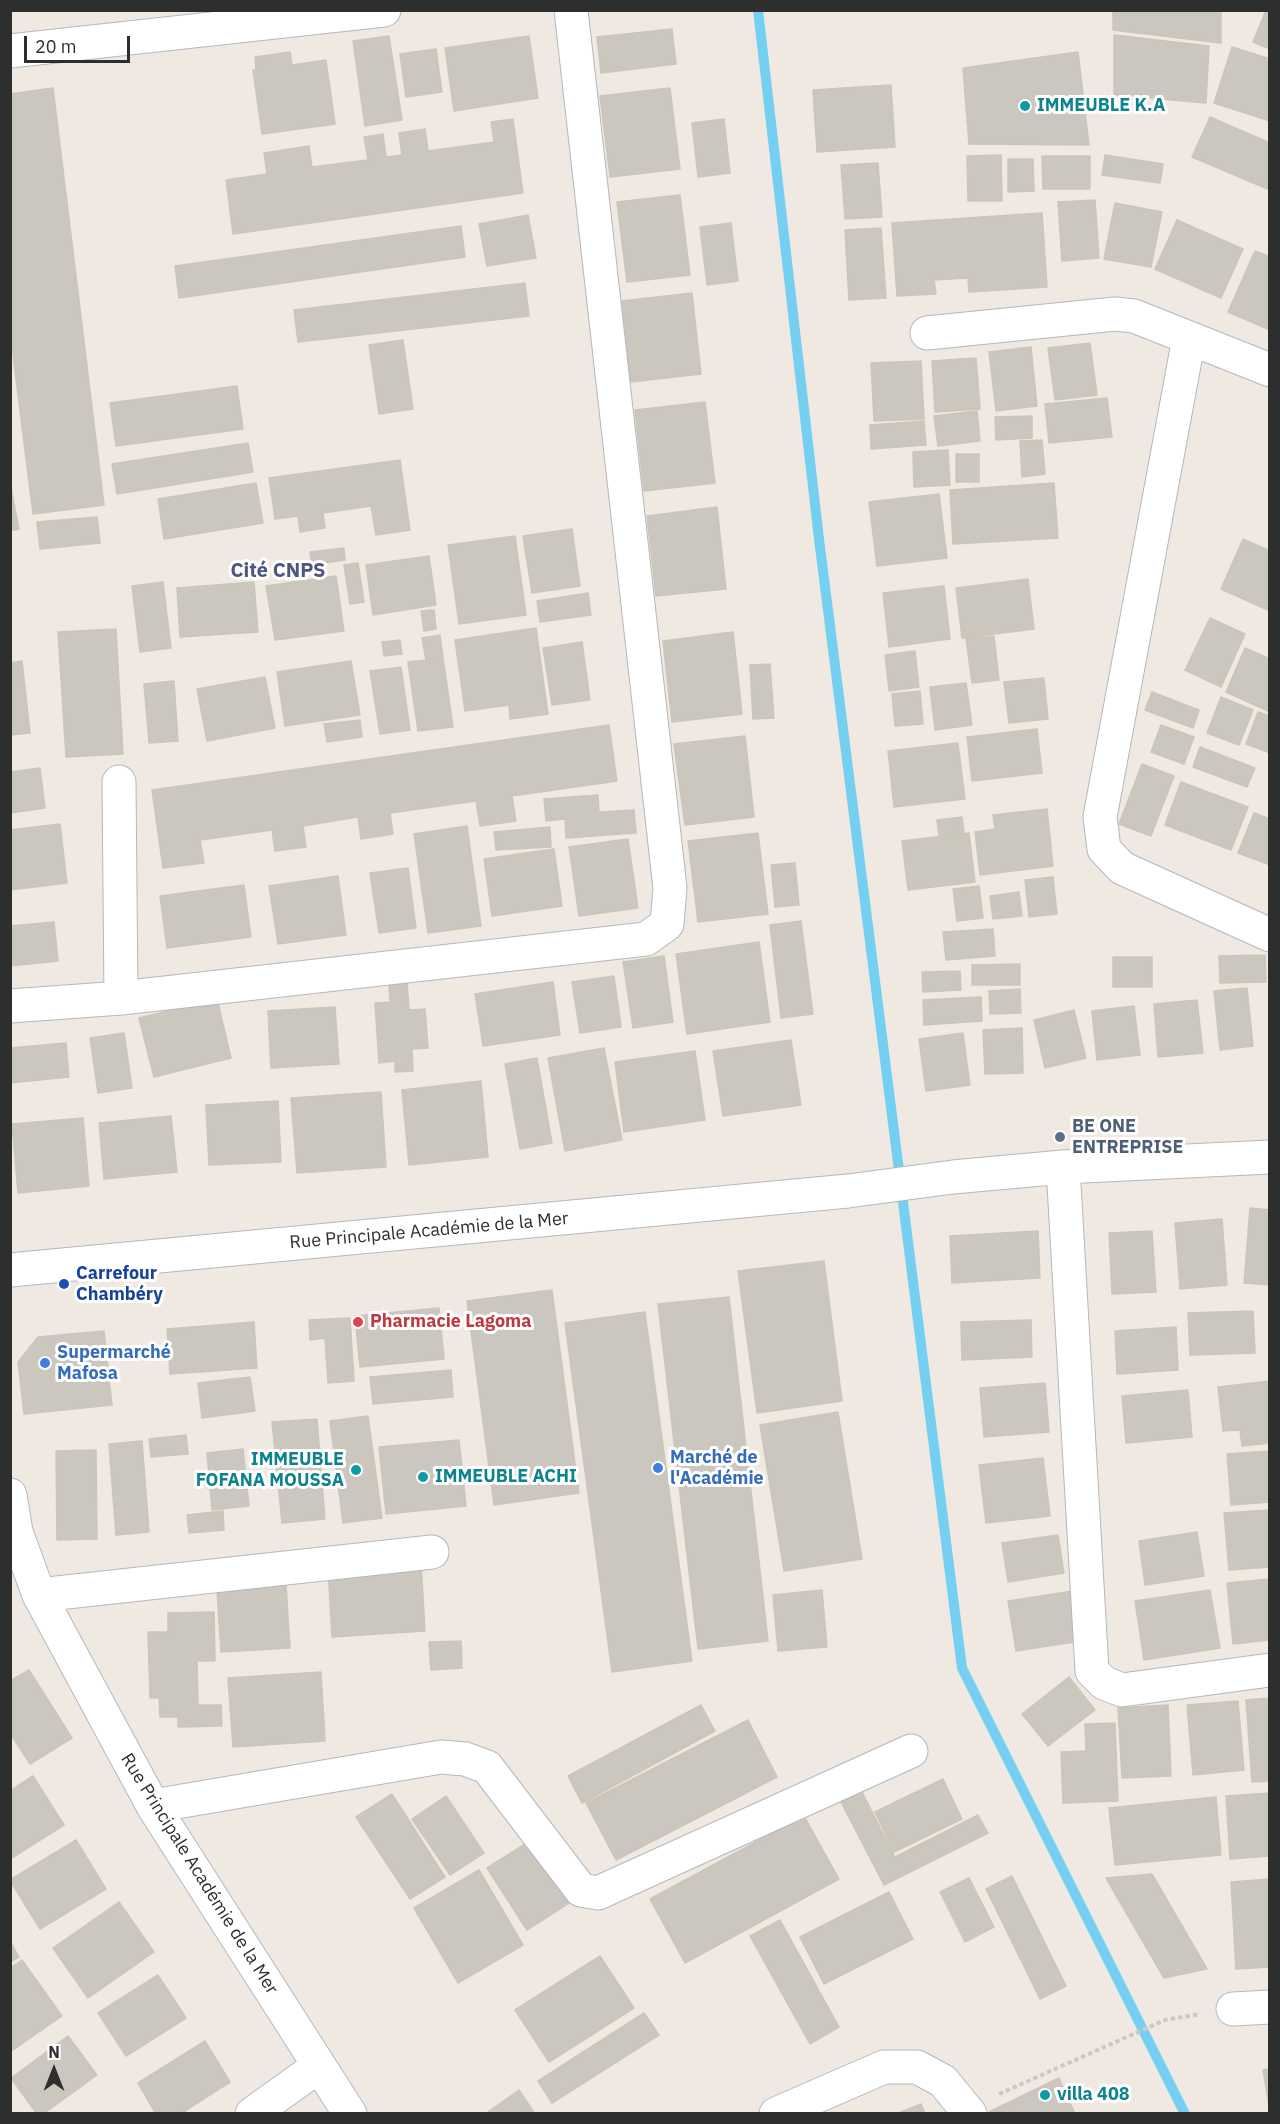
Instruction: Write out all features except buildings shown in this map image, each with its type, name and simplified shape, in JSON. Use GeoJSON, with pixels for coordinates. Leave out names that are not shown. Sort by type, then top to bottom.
{"type":"FeatureCollection","features":[{"type":"Feature","properties":{"kind":"street"},"geometry":{"type":"LineString","coordinates":[[10,51],[384,10]]}},
{"type":"Feature","properties":{"kind":"street"},"geometry":{"type":"LineString","coordinates":[[10,1006],[121,998],[646,939],[667,924],[670,888],[571,10]]}},
{"type":"Feature","properties":{"kind":"street"},"geometry":{"type":"LineString","coordinates":[[927,333],[1114,314],[1134,316],[1269,370]]}},
{"type":"Feature","properties":{"kind":"street"},"geometry":{"type":"LineString","coordinates":[[1189,338],[1100,817],[1104,849],[1122,868],[1269,935]]}},
{"type":"Feature","properties":{"kind":"street"},"geometry":{"type":"LineString","coordinates":[[119,782],[121,998]]}},
{"type":"Feature","properties":{"kind":"street","name":"Rue Principale Académie de la Mer"},"geometry":{"type":"LineString","coordinates":[[10,1270],[848,1191],[953,1177],[1063,1167],[1269,1157]]}},
{"type":"Feature","properties":{"kind":"street"},"geometry":{"type":"LineString","coordinates":[[1063,1167],[1092,1671],[1104,1683],[1122,1690],[1269,1670]]}},
{"type":"Feature","properties":{"kind":"street","name":"Rue Principale Académie de la Mer"},"geometry":{"type":"LineString","coordinates":[[10,1495],[13,1533],[39,1595],[153,1806],[350,2114]]}},
{"type":"Feature","properties":{"kind":"street"},"geometry":{"type":"LineString","coordinates":[[39,1595],[432,1552]]}},
{"type":"Feature","properties":{"kind":"street"},"geometry":{"type":"LineString","coordinates":[[153,1806],[441,1757],[465,1759],[487,1767],[580,1890],[598,1893],[911,1751]]}},
{"type":"Feature","properties":{"kind":"street"},"geometry":{"type":"LineString","coordinates":[[1233,2009],[1269,2007]]}},
{"type":"Feature","properties":{"kind":"street"},"geometry":{"type":"LineString","coordinates":[[252,2114],[319,2066]]}},
{"type":"Feature","properties":{"kind":"street"},"geometry":{"type":"LineString","coordinates":[[776,2114],[884,2067],[917,2067],[943,2081],[969,2111]]}},
{"type":"Feature","properties":{"kind":"path"},"geometry":{"type":"LineString","coordinates":[[969,2111],[1102,2047],[1165,2020]]}},
{"type":"Feature","properties":{"kind":"waterway"},"geometry":{"type":"LineString","coordinates":[[758,10],[819,539],[962,1668],[1185,2114]]}},
{"type":"Feature","properties":{"kind":"place","name":"IMMEUBLE K.A"},"geometry":{"type":"Point","coordinates":[1025,106]}},
{"type":"Feature","properties":{"kind":"place","name":"BE ONE ENTREPRISE"},"geometry":{"type":"Point","coordinates":[1060,1137]}},
{"type":"Feature","properties":{"kind":"place","name":"Carrefour Chambéry"},"geometry":{"type":"Point","coordinates":[64,1284]}},
{"type":"Feature","properties":{"kind":"place","name":"Pharmacie Lagoma"},"geometry":{"type":"Point","coordinates":[358,1322]}},
{"type":"Feature","properties":{"kind":"place","name":"Supermarché Mafosa"},"geometry":{"type":"Point","coordinates":[45,1363]}},
{"type":"Feature","properties":{"kind":"place","name":"Marché de l'Académie"},"geometry":{"type":"Point","coordinates":[658,1468]}},
{"type":"Feature","properties":{"kind":"place","name":"IMMEUBLE FOFANA MOUSSA"},"geometry":{"type":"Point","coordinates":[356,1470]}},
{"type":"Feature","properties":{"kind":"place","name":"IMMEUBLE ACHI"},"geometry":{"type":"Point","coordinates":[423,1477]}},
{"type":"Feature","properties":{"kind":"place","name":"villa 408"},"geometry":{"type":"Point","coordinates":[1045,2095]}},
{"type":"Feature","properties":{"kind":"district","name":"Cité CNPS"},"geometry":{"type":"Point","coordinates":[278,571]}}]}
